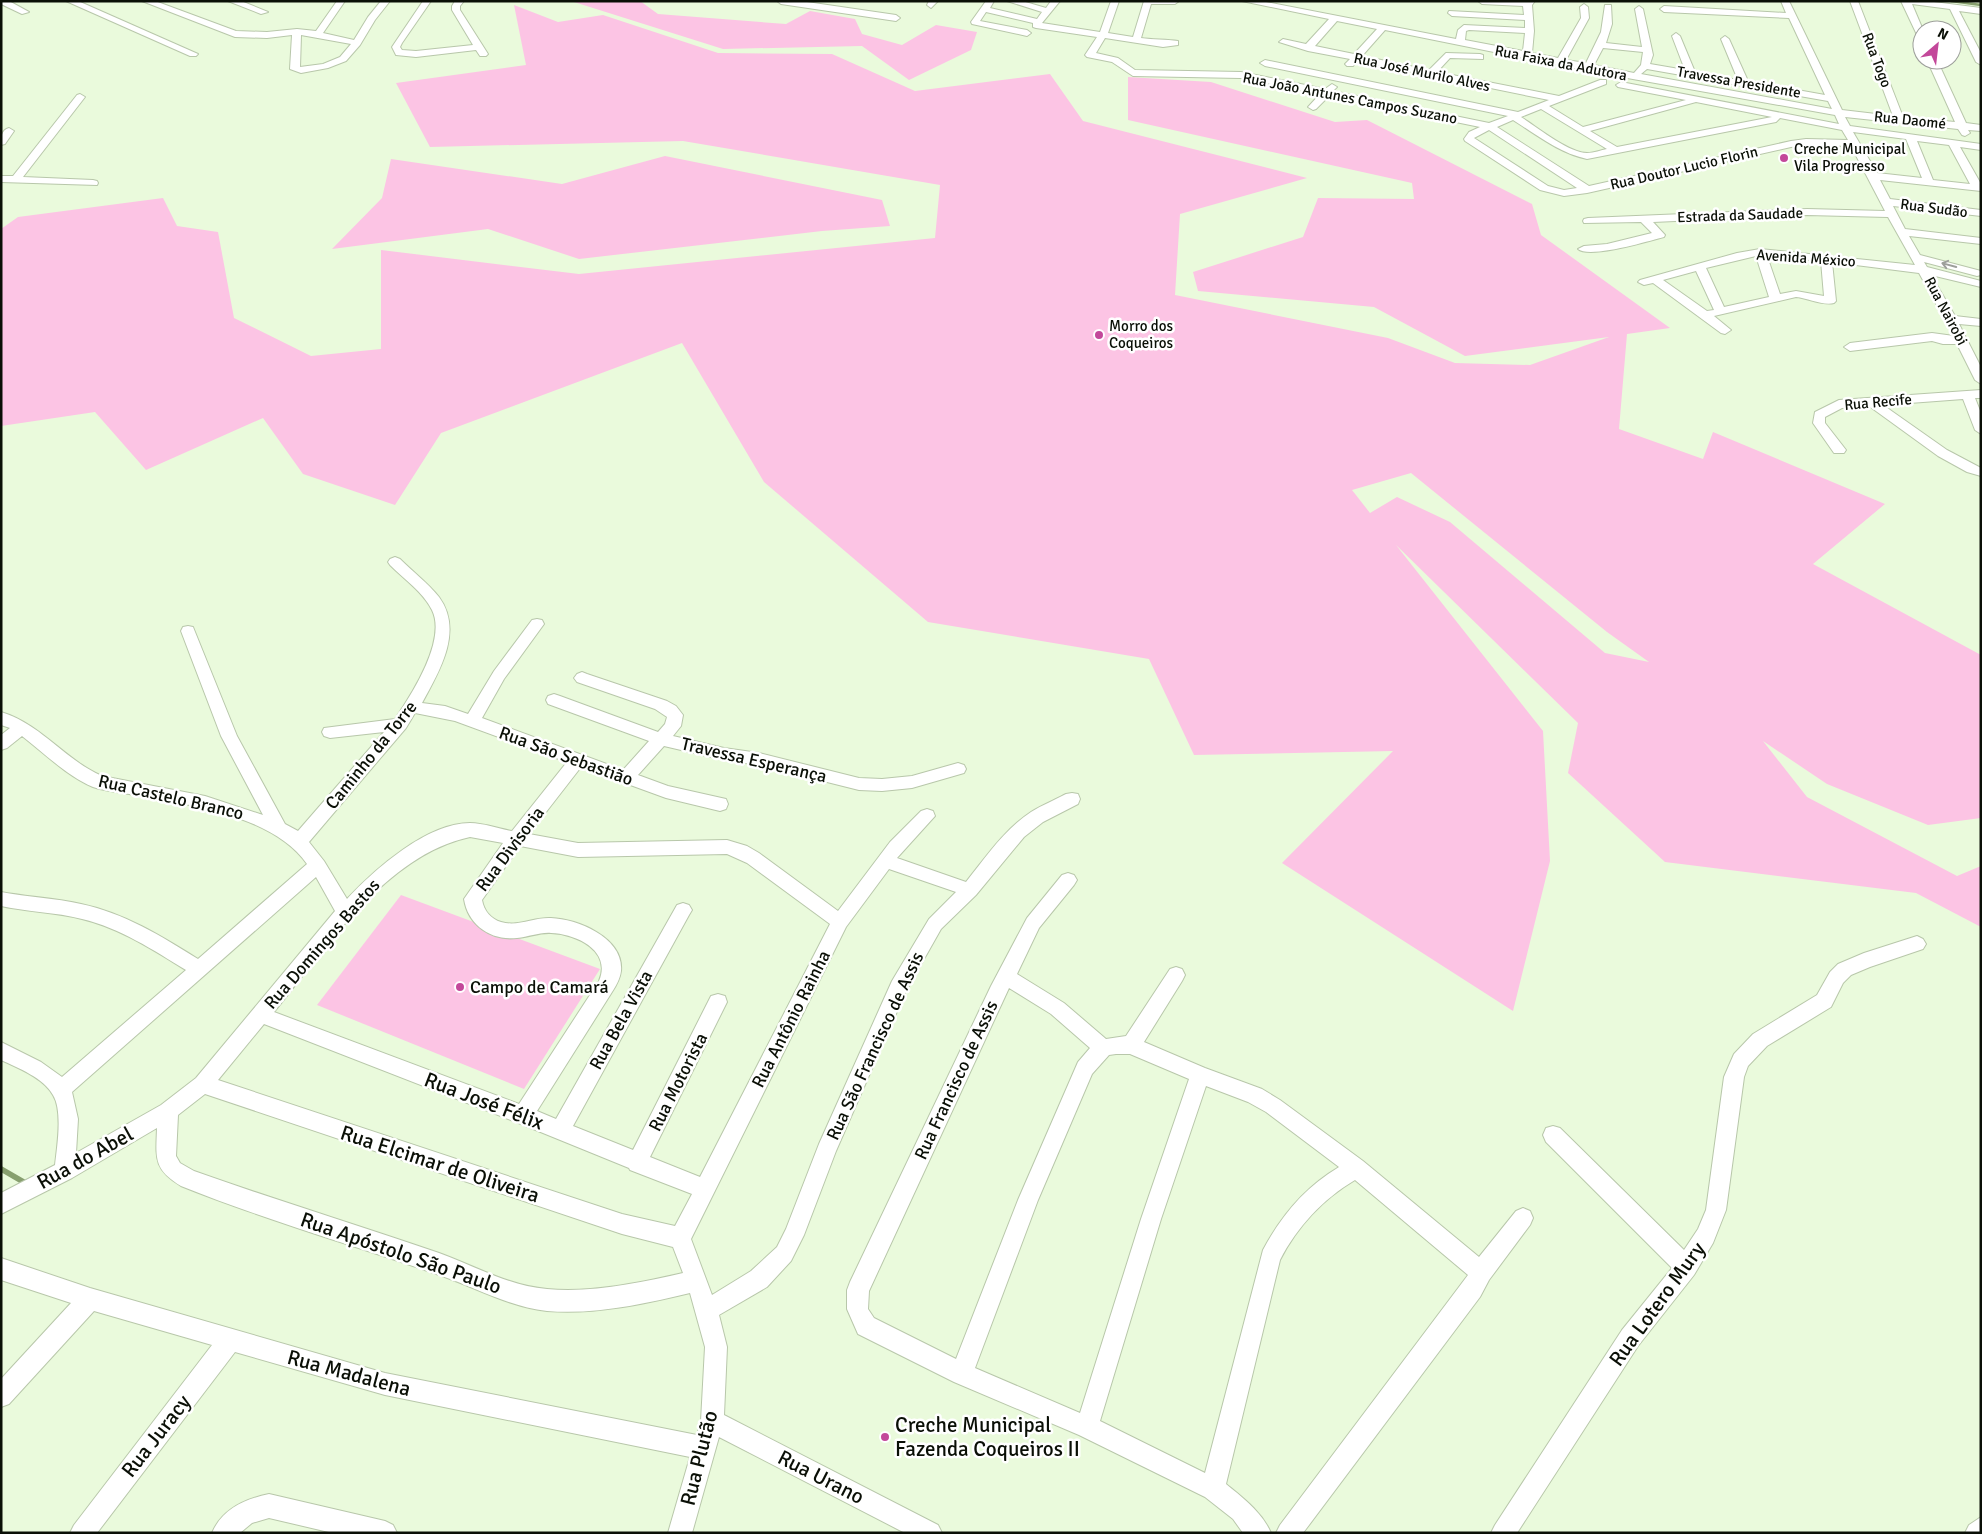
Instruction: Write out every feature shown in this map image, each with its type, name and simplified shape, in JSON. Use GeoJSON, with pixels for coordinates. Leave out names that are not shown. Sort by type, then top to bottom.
{"type":"FeatureCollection","features":[{"type":"Feature","properties":{"kind":"street"},"geometry":{"type":"LineString","coordinates":[[70,1],[193,54]]}},
{"type":"Feature","properties":{"kind":"street"},"geometry":{"type":"LineString","coordinates":[[146,1],[235,34],[267,35],[297,32],[318,34],[357,43]]}},
{"type":"Feature","properties":{"kind":"street"},"geometry":{"type":"LineString","coordinates":[[232,1],[264,12]]}},
{"type":"Feature","properties":{"kind":"street"},"geometry":{"type":"LineString","coordinates":[[318,34],[341,1]]}},
{"type":"Feature","properties":{"kind":"street"},"geometry":{"type":"LineString","coordinates":[[297,32],[295,69],[301,70],[338,63],[357,43],[367,25],[386,1]]}},
{"type":"Feature","properties":{"kind":"street"},"geometry":{"type":"LineString","coordinates":[[427,1],[398,43],[396,47],[399,53],[481,51],[456,10],[456,6],[460,1]]}},
{"type":"Feature","properties":{"kind":"street"},"geometry":{"type":"LineString","coordinates":[[781,1],[896,18]]}},
{"type":"Feature","properties":{"kind":"street"},"geometry":{"type":"LineString","coordinates":[[1011,1],[1048,11]]}},
{"type":"Feature","properties":{"kind":"street"},"geometry":{"type":"LineString","coordinates":[[1038,22],[1056,1]]}},
{"type":"Feature","properties":{"kind":"street"},"geometry":{"type":"LineString","coordinates":[[1102,34],[1114,1]]}},
{"type":"Feature","properties":{"kind":"street"},"geometry":{"type":"LineString","coordinates":[[1136,40],[1149,1],[1175,1]]}},
{"type":"Feature","properties":{"kind":"street","name":"Rua Faixa da Adutora"},"geometry":{"type":"LineString","coordinates":[[1246,1],[1287,5],[1334,19],[1495,50],[1527,61],[1560,62],[1839,113]]}},
{"type":"Feature","properties":{"kind":"street"},"geometry":{"type":"LineString","coordinates":[[1482,1],[1528,2],[1530,31],[1527,61]]}},
{"type":"Feature","properties":{"kind":"street"},"geometry":{"type":"LineString","coordinates":[[1671,1],[1745,4],[1750,14]]}},
{"type":"Feature","properties":{"kind":"street","name":"Rua Nairobi"},"geometry":{"type":"LineString","coordinates":[[1785,1],[1846,128],[1873,176],[1900,232],[1924,270],[1951,319],[1960,340],[1975,356],[1981,380]]}},
{"type":"Feature","properties":{"kind":"street","name":"Rua Togo"},"geometry":{"type":"LineString","coordinates":[[1854,1],[1899,119]]}},
{"type":"Feature","properties":{"kind":"street"},"geometry":{"type":"LineString","coordinates":[[1906,1],[1981,11]]}},
{"type":"Feature","properties":{"kind":"street"},"geometry":{"type":"LineString","coordinates":[[1906,1],[1914,20]]}},
{"type":"Feature","properties":{"kind":"street"},"geometry":{"type":"LineString","coordinates":[[8,4],[25,12]]}},
{"type":"Feature","properties":{"kind":"street"},"geometry":{"type":"LineString","coordinates":[[1027,33],[975,22],[987,5],[1004,15],[1038,22]]}},
{"type":"Feature","properties":{"kind":"street"},"geometry":{"type":"LineString","coordinates":[[1560,62],[1585,18],[1584,7]]}},
{"type":"Feature","properties":{"kind":"street"},"geometry":{"type":"LineString","coordinates":[[1953,7],[1981,62]]}},
{"type":"Feature","properties":{"kind":"street"},"geometry":{"type":"LineString","coordinates":[[1588,68],[1608,26],[1608,8]]}},
{"type":"Feature","properties":{"kind":"street"},"geometry":{"type":"LineString","coordinates":[[1634,77],[1648,60],[1640,9]]}},
{"type":"Feature","properties":{"kind":"street"},"geometry":{"type":"LineString","coordinates":[[1664,9],[1792,16]]}},
{"type":"Feature","properties":{"kind":"street"},"geometry":{"type":"LineString","coordinates":[[1452,13],[1529,18]]}},
{"type":"Feature","properties":{"kind":"street"},"geometry":{"type":"LineString","coordinates":[[1308,48],[1334,19]]}},
{"type":"Feature","properties":{"kind":"street"},"geometry":{"type":"LineString","coordinates":[[1038,22],[1036,24],[1136,40],[1175,44]]}},
{"type":"Feature","properties":{"kind":"street"},"geometry":{"type":"LineString","coordinates":[[1460,43],[1464,28],[1530,31]]}},
{"type":"Feature","properties":{"kind":"street"},"geometry":{"type":"LineString","coordinates":[[1313,107],[1382,29]]}},
{"type":"Feature","properties":{"kind":"street"},"geometry":{"type":"LineString","coordinates":[[1495,50],[1496,29]]}},
{"type":"Feature","properties":{"kind":"street","name":"Rua João Antunes Campos Suzano"},"geometry":{"type":"LineString","coordinates":[[1102,34],[1090,56],[1115,60],[1133,73],[1241,75],[1490,126],[1588,190]]}},
{"type":"Feature","properties":{"kind":"street"},"geometry":{"type":"LineString","coordinates":[[1676,36],[1691,74]]}},
{"type":"Feature","properties":{"kind":"street"},"geometry":{"type":"LineString","coordinates":[[1725,39],[1744,83]]}},
{"type":"Feature","properties":{"kind":"street","name":"Rua José Murilo Alves"},"geometry":{"type":"LineString","coordinates":[[1283,42],[1431,74],[1561,99]]}},
{"type":"Feature","properties":{"kind":"street"},"geometry":{"type":"LineString","coordinates":[[1600,45],[1647,50]]}},
{"type":"Feature","properties":{"kind":"street","name":"Rua Faixa da Adutora"},"geometry":{"type":"LineString","coordinates":[[1431,74],[1448,55],[1486,58]]}},
{"type":"Feature","properties":{"kind":"street"},"geometry":{"type":"LineString","coordinates":[[1265,62],[1516,116],[1567,149],[1583,156],[1617,151],[1786,117]]}},
{"type":"Feature","properties":{"kind":"street","name":"Travessa Presidente"},"geometry":{"type":"LineString","coordinates":[[1645,66],[1832,99]]}},
{"type":"Feature","properties":{"kind":"street"},"geometry":{"type":"LineString","coordinates":[[1936,70],[1961,126],[1976,146]]}},
{"type":"Feature","properties":{"kind":"street","name":"Rua Faixa da Adutora"},"geometry":{"type":"LineString","coordinates":[[1584,78],[1695,101],[1846,128],[1976,146]]}},
{"type":"Feature","properties":{"kind":"street"},"geometry":{"type":"LineString","coordinates":[[1490,126],[1603,82]]}},
{"type":"Feature","properties":{"kind":"street"},"geometry":{"type":"LineString","coordinates":[[16,179],[80,97]]}},
{"type":"Feature","properties":{"kind":"street"},"geometry":{"type":"LineString","coordinates":[[1582,130],[1695,101]]}},
{"type":"Feature","properties":{"kind":"street"},"geometry":{"type":"LineString","coordinates":[[1542,106],[1617,151]]}},
{"type":"Feature","properties":{"kind":"street","name":"Rua Daomé"},"geometry":{"type":"LineString","coordinates":[[1839,113],[1981,128]]}},
{"type":"Feature","properties":{"kind":"street","name":"Rua Doutor Lucio Florin"},"geometry":{"type":"LineString","coordinates":[[1490,126],[1469,136],[1477,145],[1544,188],[1564,193],[1588,190],[1799,143],[1821,141],[1854,143]]}},
{"type":"Feature","properties":{"kind":"street"},"geometry":{"type":"LineString","coordinates":[[1,142],[9,131]]}},
{"type":"Feature","properties":{"kind":"street"},"geometry":{"type":"LineString","coordinates":[[1910,136],[1928,181]]}},
{"type":"Feature","properties":{"kind":"street"},"geometry":{"type":"LineString","coordinates":[[1952,142],[1979,187]]}},
{"type":"Feature","properties":{"kind":"street"},"geometry":{"type":"LineString","coordinates":[[1873,176],[1979,187]]}},
{"type":"Feature","properties":{"kind":"street"},"geometry":{"type":"LineString","coordinates":[[2,179],[93,183]]}},
{"type":"Feature","properties":{"kind":"street","name":"Rua Sudão"},"geometry":{"type":"LineString","coordinates":[[1886,202],[1981,213]]}},
{"type":"Feature","properties":{"kind":"street","name":"Estrada da Saudade"},"geometry":{"type":"LineString","coordinates":[[1588,222],[1807,212],[1892,214]]}},
{"type":"Feature","properties":{"kind":"street"},"geometry":{"type":"LineString","coordinates":[[1584,249],[1607,248],[1659,236],[1658,231],[1644,219]]}},
{"type":"Feature","properties":{"kind":"street"},"geometry":{"type":"LineString","coordinates":[[1900,232],[1981,241]]}},
{"type":"Feature","properties":{"kind":"street"},"geometry":{"type":"LineString","coordinates":[[1760,252],[1776,299]]}},
{"type":"Feature","properties":{"kind":"street","name":"Avenida México"},"geometry":{"type":"LineString","coordinates":[[1705,315],[1650,281],[1741,255],[1760,252],[1924,270],[1981,284]]}},
{"type":"Feature","properties":{"kind":"street"},"geometry":{"type":"LineString","coordinates":[[1916,257],[1981,274]]}},
{"type":"Feature","properties":{"kind":"street","name":"Avenida México"},"geometry":{"type":"LineString","coordinates":[[1882,264],[1916,257]]}},
{"type":"Feature","properties":{"kind":"street"},"geometry":{"type":"LineString","coordinates":[[1705,315],[1802,294],[1830,302],[1826,258]]}},
{"type":"Feature","properties":{"kind":"street"},"geometry":{"type":"LineString","coordinates":[[1700,267],[1720,311]]}},
{"type":"Feature","properties":{"kind":"street"},"geometry":{"type":"LineString","coordinates":[[1705,315],[1724,330]]}},
{"type":"Feature","properties":{"kind":"street"},"geometry":{"type":"LineString","coordinates":[[1951,319],[1981,323]]}},
{"type":"Feature","properties":{"kind":"street"},"geometry":{"type":"LineString","coordinates":[[1850,347],[1932,337],[1943,340],[1960,340]]}},
{"type":"Feature","properties":{"kind":"street"},"geometry":{"type":"LineString","coordinates":[[1975,395],[1981,430]]}},
{"type":"Feature","properties":{"kind":"street","name":"Rua Recife"},"geometry":{"type":"LineString","coordinates":[[1839,450],[1819,423],[1819,415],[1839,404],[1975,395]]}},
{"type":"Feature","properties":{"kind":"street"},"geometry":{"type":"LineString","coordinates":[[1872,402],[1949,457],[1971,470],[1981,472]]}},
{"type":"Feature","properties":{"kind":"street","name":"Caminho da Torre"},"geometry":{"type":"LineString","coordinates":[[299,842],[413,707],[433,666],[442,633],[441,614],[431,598],[395,562]]}},
{"type":"Feature","properties":{"kind":"street"},"geometry":{"type":"LineString","coordinates":[[472,721],[499,675],[537,624]]}},
{"type":"Feature","properties":{"kind":"street"},"geometry":{"type":"LineString","coordinates":[[188,631],[229,736],[279,829]]}},
{"type":"Feature","properties":{"kind":"street"},"geometry":{"type":"LineString","coordinates":[[582,678],[661,705],[675,715],[673,726],[626,778]]}},
{"type":"Feature","properties":{"kind":"street","name":"Travessa Esperança"},"geometry":{"type":"LineString","coordinates":[[554,700],[661,739],[724,754],[759,759],[859,784],[882,785],[912,782],[958,769]]}},
{"type":"Feature","properties":{"kind":"street","name":"Rua São Sebastião"},"geometry":{"type":"LineString","coordinates":[[413,707],[445,712],[666,792],[720,804]]}},
{"type":"Feature","properties":{"kind":"street","name":"Rua Castelo Branco"},"geometry":{"type":"LineString","coordinates":[[1,718],[22,727],[83,775],[99,782],[208,802],[239,811],[279,829],[299,842],[317,866],[345,912]]}},
{"type":"Feature","properties":{"kind":"street"},"geometry":{"type":"LineString","coordinates":[[330,732],[400,724]]}},
{"type":"Feature","properties":{"kind":"street"},"geometry":{"type":"LineString","coordinates":[[1,744],[22,727]]}},
{"type":"Feature","properties":{"kind":"street","name":"Rua Divisoria"},"geometry":{"type":"LineString","coordinates":[[523,1115],[601,994],[613,968],[610,957],[603,948],[593,939],[579,932],[551,925],[512,931],[500,930],[479,917],[473,909],[472,899],[578,760]]}},
{"type":"Feature","properties":{"kind":"street","name":"Rua São Francisco de Assis"},"geometry":{"type":"LineString","coordinates":[[707,1310],[760,1279],[784,1254],[794,1235],[826,1151],[899,987],[935,924],[970,890],[1018,832],[1037,817],[1072,799]]}},
{"type":"Feature","properties":{"kind":"street","name":"Rua Antônio Rainha"},"geometry":{"type":"LineString","coordinates":[[680,1238],[840,922],[896,847],[927,816]]}},
{"type":"Feature","properties":{"kind":"street","name":"Rua Domingos Bastos"},"geometry":{"type":"LineString","coordinates":[[168,1111],[203,1084],[262,1015],[345,912],[383,874],[432,840],[453,832],[470,830],[578,850],[728,848],[740,851],[753,858],[840,922]]}},
{"type":"Feature","properties":{"kind":"street"},"geometry":{"type":"LineString","coordinates":[[885,861],[970,890]]}},
{"type":"Feature","properties":{"kind":"street"},"geometry":{"type":"LineString","coordinates":[[61,1090],[317,866]]}},
{"type":"Feature","properties":{"kind":"street","name":"Rua Francisco de Assis"},"geometry":{"type":"LineString","coordinates":[[962,1374],[866,1326],[858,1316],[856,1306],[858,1290],[1033,923],[1068,880]]}},
{"type":"Feature","properties":{"kind":"street"},"geometry":{"type":"LineString","coordinates":[[1,899],[90,913],[118,922],[146,936],[200,969]]}},
{"type":"Feature","properties":{"kind":"street","name":"Rua Bela Vista"},"geometry":{"type":"LineString","coordinates":[[560,1131],[683,910]]}},
{"type":"Feature","properties":{"kind":"street","name":"Rua Lotero Mury"},"geometry":{"type":"LineString","coordinates":[[1503,1533],[1630,1338],[1686,1267],[1706,1236],[1716,1210],[1734,1077],[1740,1060],[1760,1040],[1824,1001],[1835,980],[1846,969],[1917,944]]}},
{"type":"Feature","properties":{"kind":"street"},"geometry":{"type":"LineString","coordinates":[[1131,1045],[1176,975]]}},
{"type":"Feature","properties":{"kind":"street"},"geometry":{"type":"LineString","coordinates":[[1006,977],[1057,1007],[1080,1024],[1103,1048]]}},
{"type":"Feature","properties":{"kind":"street","name":"Rua Motorista"},"geometry":{"type":"LineString","coordinates":[[637,1163],[718,1002]]}},
{"type":"Feature","properties":{"kind":"street","name":"Rua José Félix"},"geometry":{"type":"LineString","coordinates":[[262,1015],[523,1115],[705,1190]]}},
{"type":"Feature","properties":{"kind":"street"},"geometry":{"type":"LineString","coordinates":[[1259,1533],[1241,1511],[1213,1489],[1087,1427],[962,1374],[1028,1200],[1085,1068],[1103,1048],[1116,1045],[1131,1045],[1200,1075],[1255,1095],[1273,1106],[1356,1168],[1482,1272]]}},
{"type":"Feature","properties":{"kind":"street"},"geometry":{"type":"LineString","coordinates":[[1,1051],[17,1058],[61,1090],[67,1110],[66,1171]]}},
{"type":"Feature","properties":{"kind":"street"},"geometry":{"type":"LineString","coordinates":[[1087,1427],[1151,1219],[1200,1075]]}},
{"type":"Feature","properties":{"kind":"street","name":"Rua Elcimar de Oliveira"},"geometry":{"type":"LineString","coordinates":[[203,1084],[622,1224],[680,1238]]}},
{"type":"Feature","properties":{"kind":"street","name":"Rua do Abel"},"geometry":{"type":"LineString","coordinates":[[5,1202],[66,1171],[168,1111]]}},
{"type":"Feature","properties":{"kind":"street","name":"Rua Apóstolo São Paulo"},"geometry":{"type":"LineString","coordinates":[[168,1111],[166,1158],[173,1170],[188,1179],[528,1297],[564,1300],[597,1298],[653,1291],[696,1280]]}},
{"type":"Feature","properties":{"kind":"street"},"geometry":{"type":"LineString","coordinates":[[1553,1135],[1686,1267]]}},
{"type":"Feature","properties":{"kind":"street"},"geometry":{"type":"LineString","coordinates":[[1213,1489],[1270,1257],[1279,1238],[1293,1218],[1336,1180],[1356,1168]]}},
{"type":"Feature","properties":{"kind":"street"},"geometry":{"type":"LineString","coordinates":[[1288,1533],[1472,1289],[1482,1272],[1523,1218]]}},
{"type":"Feature","properties":{"kind":"street","name":"Rua Plutão"},"geometry":{"type":"LineString","coordinates":[[680,1238],[707,1310],[716,1347],[712,1421],[680,1533]]}},
{"type":"Feature","properties":{"kind":"street","name":"Rua Madalena"},"geometry":{"type":"LineString","coordinates":[[1,1269],[90,1299],[385,1384],[704,1448]]}},
{"type":"Feature","properties":{"kind":"street"},"geometry":{"type":"LineString","coordinates":[[1,1396],[90,1299]]}},
{"type":"Feature","properties":{"kind":"street","name":"Rua Juracy"},"geometry":{"type":"LineString","coordinates":[[82,1533],[230,1340]]}},
{"type":"Feature","properties":{"kind":"street","name":"Rua Urano"},"geometry":{"type":"LineString","coordinates":[[712,1421],[930,1533]]}},
{"type":"Feature","properties":{"kind":"street"},"geometry":{"type":"LineString","coordinates":[[224,1533],[238,1516],[254,1509],[268,1506],[385,1533]]}},
{"type":"Feature","properties":{"kind":"street"},"geometry":{"type":"LineString","coordinates":[[1976,1533],[1981,1529]]}},
{"type":"Feature","properties":{"kind":"shaded area"},"geometry":{"type":"Polygon","coordinates":[[[640,1],[658,14],[786,24],[810,11],[855,19],[862,34],[902,45],[936,25],[977,32],[971,50],[909,80],[862,46],[723,49],[574,2],[640,1]]]}},
{"type":"Feature","properties":{"kind":"shaded area"},"geometry":{"type":"Polygon","coordinates":[[[514,5],[558,22],[603,15],[718,53],[832,54],[915,91],[1050,74],[1083,121],[1307,178],[1180,214],[1175,295],[1388,338],[1455,363],[1530,365],[1609,337],[1465,356],[1374,307],[1198,291],[1193,272],[1303,237],[1318,198],[1414,199],[1412,183],[1128,120],[1128,77],[1211,82],[1335,122],[1367,120],[1532,204],[1541,235],[1670,328],[1627,334],[1619,429],[1703,459],[1713,432],[1885,504],[1813,564],[1981,655],[1981,818],[1928,825],[1827,784],[1763,741],[1807,797],[1957,876],[1981,866],[1981,927],[1916,893],[1665,862],[1568,773],[1578,723],[1396,545],[1543,731],[1550,861],[1513,1011],[1282,863],[1393,751],[1194,755],[1149,659],[928,622],[764,482],[682,343],[441,433],[395,505],[303,474],[263,418],[146,470],[95,412],[1,426],[1,229],[18,217],[163,198],[177,226],[218,232],[234,318],[311,356],[381,349],[381,250],[579,274],[935,238],[940,185],[683,141],[430,147],[396,83],[526,65],[514,5]],[[1411,473],[1352,490],[1370,513],[1397,497],[1450,522],[1605,653],[1649,662],[1607,632],[1411,473]]]}},
{"type":"Feature","properties":{"kind":"shaded area"},"geometry":{"type":"Polygon","coordinates":[[[665,156],[882,200],[890,226],[822,231],[579,259],[488,229],[332,249],[382,198],[391,159],[562,184],[665,156]]]}},
{"type":"Feature","properties":{"kind":"shaded area","name":"Campo de Camará"},"geometry":{"type":"Polygon","coordinates":[[[401,895],[600,969],[524,1089],[317,1005],[401,895]]]}},
{"type":"Feature","properties":{"kind":"waterway"},"geometry":{"type":"LineString","coordinates":[[1951,1],[1981,5]]}},
{"type":"Feature","properties":{"kind":"waterway"},"geometry":{"type":"LineString","coordinates":[[1,1169],[27,1184]]}},
{"type":"Feature","properties":{"kind":"place","name":"Creche Municipal Vila Progresso"},"geometry":{"type":"Point","coordinates":[1784,158]}},
{"type":"Feature","properties":{"kind":"place","name":"Morro dos Coqueiros"},"geometry":{"type":"Point","coordinates":[1099,335]}},
{"type":"Feature","properties":{"kind":"place","name":"Campo de Camará"},"geometry":{"type":"Point","coordinates":[460,987]}},
{"type":"Feature","properties":{"kind":"place","name":"Creche Municipal Fazenda Coqueiros II"},"geometry":{"type":"Point","coordinates":[885,1437]}}]}
